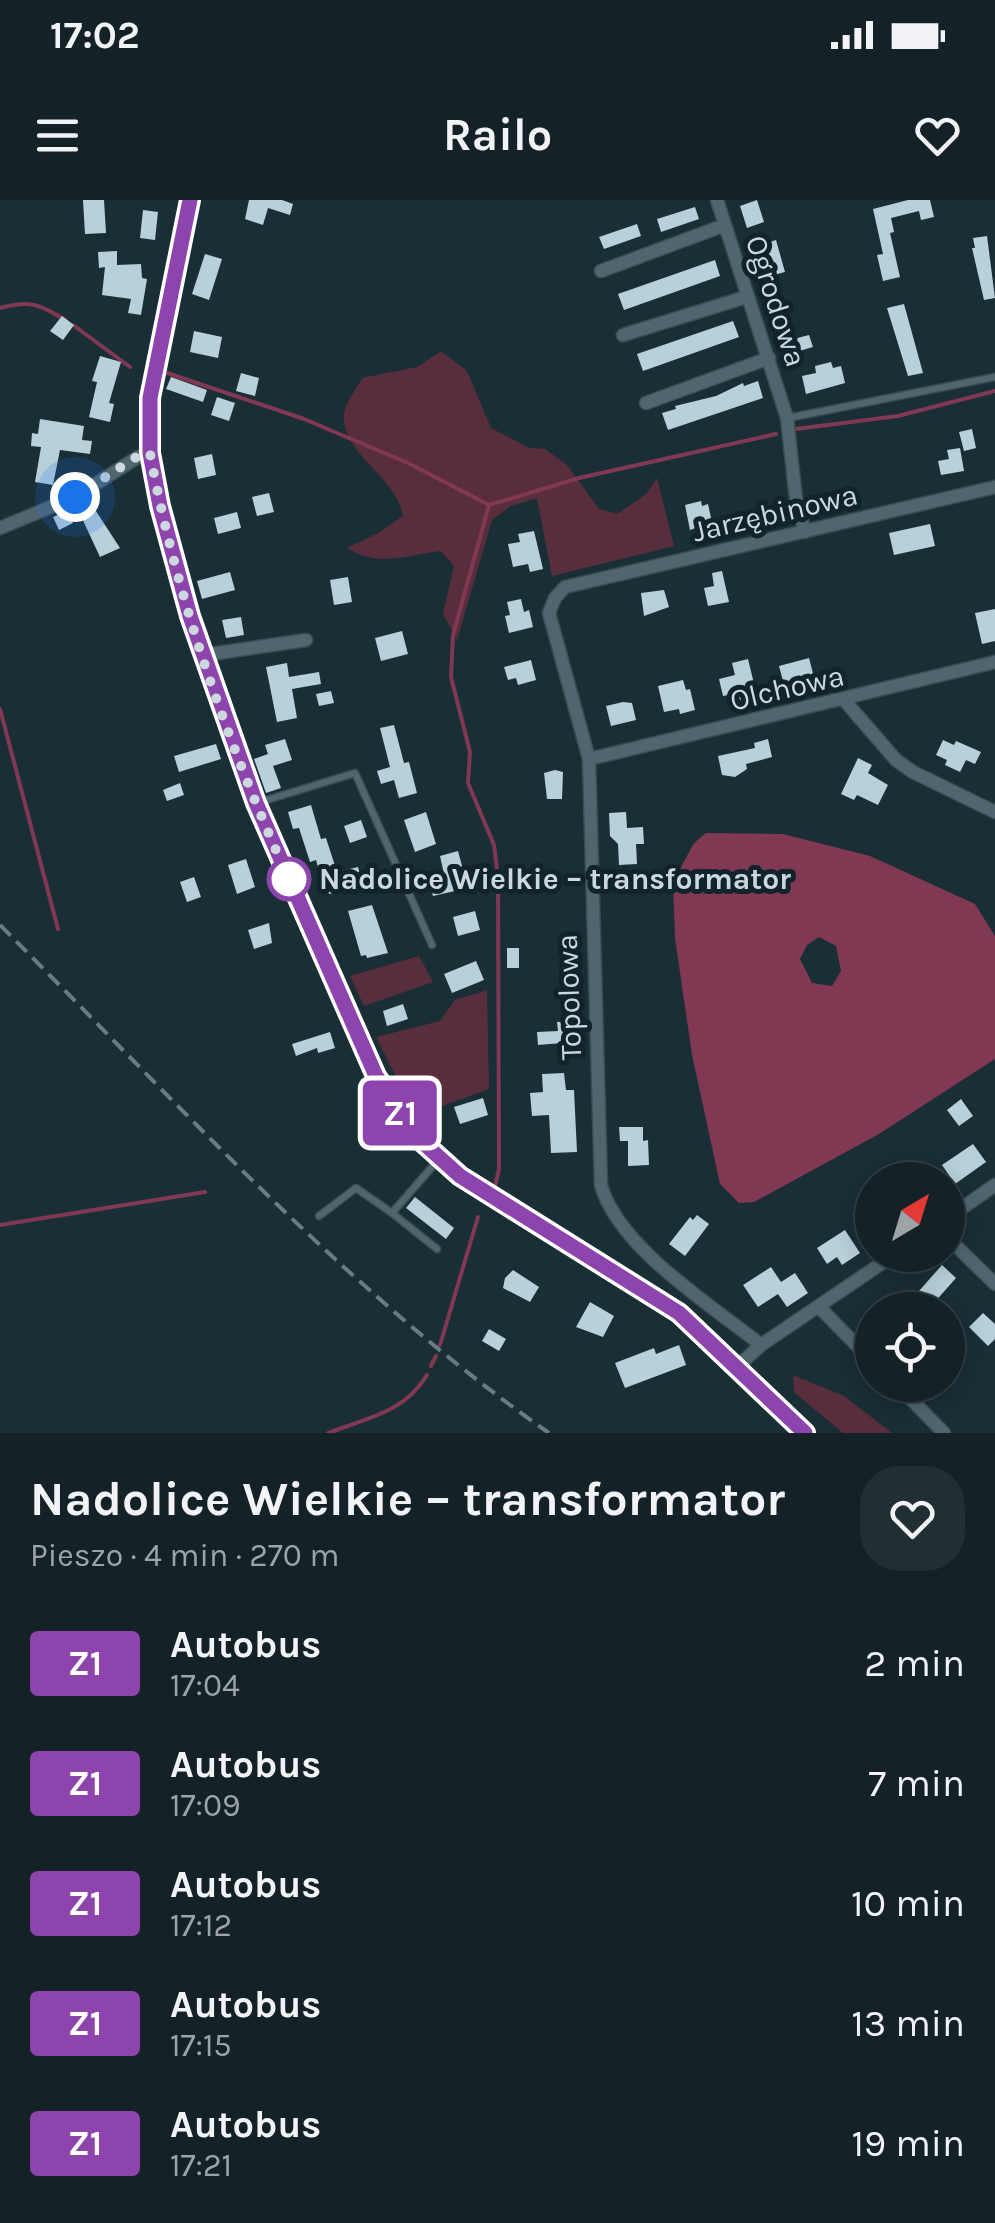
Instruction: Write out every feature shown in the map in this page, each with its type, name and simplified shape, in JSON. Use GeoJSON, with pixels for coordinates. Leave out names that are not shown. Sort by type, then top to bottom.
{"type":"FeatureCollection","features":[{"type":"Feature","properties":{"kind":"street"},"geometry":{"type":"LineString","coordinates":[[190,200],[150,398],[150,453],[173,562],[256,803],[376,1076],[420,1140],[479,1191],[679,1313],[805,1433]]}},
{"type":"Feature","properties":{"kind":"street","name":"Ogrodowa"},"geometry":{"type":"LineString","coordinates":[[717,200],[787,418],[796,498],[805,532]]}},
{"type":"Feature","properties":{"kind":"street"},"geometry":{"type":"LineString","coordinates":[[601,271],[725,225]]}},
{"type":"Feature","properties":{"kind":"street"},"geometry":{"type":"LineString","coordinates":[[623,335],[746,297]]}},
{"type":"Feature","properties":{"kind":"street"},"geometry":{"type":"LineString","coordinates":[[646,402],[768,358]]}},
{"type":"Feature","properties":{"kind":"street"},"geometry":{"type":"LineString","coordinates":[[0,528],[75,497],[138,456],[150,453]]}},
{"type":"Feature","properties":{"kind":"street","name":"Jarzębinowa"},"geometry":{"type":"LineString","coordinates":[[566,588],[995,486]]}},
{"type":"Feature","properties":{"kind":"street","name":"Topolowa"},"geometry":{"type":"LineString","coordinates":[[566,588],[549,614],[589,759],[600,1173],[606,1204],[634,1242],[761,1346]]}},
{"type":"Feature","properties":{"kind":"street"},"geometry":{"type":"LineString","coordinates":[[204,655],[306,640]]}},
{"type":"Feature","properties":{"kind":"street","name":"Olchowa"},"geometry":{"type":"LineString","coordinates":[[589,759],[995,662]]}},
{"type":"Feature","properties":{"kind":"street"},"geometry":{"type":"LineString","coordinates":[[844,700],[896,760],[995,812]]}},
{"type":"Feature","properties":{"kind":"street"},"geometry":{"type":"LineString","coordinates":[[965,1206],[995,1186]]}},
{"type":"Feature","properties":{"kind":"street"},"geometry":{"type":"LineString","coordinates":[[965,1255],[995,1284]]}},
{"type":"Feature","properties":{"kind":"street"},"geometry":{"type":"LineString","coordinates":[[737,1367],[761,1346],[869,1272]]}},
{"type":"Feature","properties":{"kind":"street"},"geometry":{"type":"LineString","coordinates":[[819,1307],[855,1343]]}},
{"type":"Feature","properties":{"kind":"street"},"geometry":{"type":"LineString","coordinates":[[914,1402],[944,1433]]}},
{"type":"Feature","properties":{"kind":"lane"},"geometry":{"type":"LineString","coordinates":[[787,418],[995,377]]}},
{"type":"Feature","properties":{"kind":"lane"},"geometry":{"type":"LineString","coordinates":[[256,803],[355,773],[432,945]]}},
{"type":"Feature","properties":{"kind":"lane"},"geometry":{"type":"LineString","coordinates":[[392,1213],[440,1158]]}},
{"type":"Feature","properties":{"kind":"lane"},"geometry":{"type":"LineString","coordinates":[[319,1216],[356,1188],[437,1249]]}},
{"type":"Feature","properties":{"kind":"shaded area"},"geometry":{"type":"Polygon","coordinates":[[[441,351],[467,371],[491,428],[530,448],[545,449],[567,465],[599,509],[617,514],[646,494],[657,478],[674,546],[552,576],[537,498],[511,506],[492,520],[457,640],[443,614],[454,566],[441,551],[381,559],[347,548],[403,516],[390,488],[351,441],[345,428],[347,405],[362,378],[417,367],[441,351]]]}},
{"type":"Feature","properties":{"kind":"shaded area"},"geometry":{"type":"Polygon","coordinates":[[[706,833],[783,834],[870,856],[975,904],[995,936],[995,1059],[879,1134],[754,1202],[739,1203],[720,1184],[692,1055],[675,938],[673,882],[694,843],[706,833]],[[819,937],[807,945],[800,959],[812,983],[832,986],[841,971],[836,946],[819,937]]]}},
{"type":"Feature","properties":{"kind":"shaded area"},"geometry":{"type":"Polygon","coordinates":[[[419,956],[433,982],[364,1006],[350,976],[419,956]]]}},
{"type":"Feature","properties":{"kind":"shaded area"},"geometry":{"type":"Polygon","coordinates":[[[487,990],[489,1089],[423,1113],[397,1079],[376,1037],[440,1021],[455,1000],[487,990]]]}},
{"type":"Feature","properties":{"kind":"shaded area"},"geometry":{"type":"Polygon","coordinates":[[[793,1375],[844,1396],[892,1433],[843,1433],[794,1392],[793,1375]]]}},
{"type":"Feature","properties":{"kind":"building"},"geometry":{"type":"Polygon","coordinates":[[[83,200],[104,200],[106,233],[85,234],[83,200]]]}},
{"type":"Feature","properties":{"kind":"building"},"geometry":{"type":"Polygon","coordinates":[[[249,200],[293,204],[290,215],[268,208],[263,225],[245,219],[249,200]]]}},
{"type":"Feature","properties":{"kind":"building"},"geometry":{"type":"Polygon","coordinates":[[[757,200],[764,222],[747,228],[740,206],[757,200]]]}},
{"type":"Feature","properties":{"kind":"building"},"geometry":{"type":"Polygon","coordinates":[[[908,200],[930,200],[934,217],[921,220],[919,211],[891,218],[894,232],[890,233],[900,277],[883,281],[877,255],[883,254],[873,209],[908,200]]]}},
{"type":"Feature","properties":{"kind":"building"},"geometry":{"type":"Polygon","coordinates":[[[695,207],[699,219],[661,232],[657,219],[695,207]]]}},
{"type":"Feature","properties":{"kind":"building"},"geometry":{"type":"Polygon","coordinates":[[[143,210],[158,212],[155,240],[140,238],[143,210]]]}},
{"type":"Feature","properties":{"kind":"building"},"geometry":{"type":"Polygon","coordinates":[[[637,224],[641,236],[604,249],[599,237],[637,224]]]}},
{"type":"Feature","properties":{"kind":"building"},"geometry":{"type":"Polygon","coordinates":[[[987,236],[995,298],[984,300],[972,248],[973,238],[987,236]]]}},
{"type":"Feature","properties":{"kind":"building"},"geometry":{"type":"Polygon","coordinates":[[[776,240],[785,272],[770,276],[760,245],[776,240]]]}},
{"type":"Feature","properties":{"kind":"building"},"geometry":{"type":"Polygon","coordinates":[[[117,251],[117,265],[141,264],[142,278],[147,279],[141,315],[128,313],[131,299],[102,295],[105,267],[99,268],[98,252],[117,251]]]}},
{"type":"Feature","properties":{"kind":"building"},"geometry":{"type":"Polygon","coordinates":[[[205,254],[222,259],[209,300],[192,294],[205,254]]]}},
{"type":"Feature","properties":{"kind":"building"},"geometry":{"type":"Polygon","coordinates":[[[715,260],[720,276],[624,310],[618,294],[715,260]]]}},
{"type":"Feature","properties":{"kind":"building"},"geometry":{"type":"Polygon","coordinates":[[[904,304],[923,373],[908,376],[887,308],[904,304]]]}},
{"type":"Feature","properties":{"kind":"building"},"geometry":{"type":"Polygon","coordinates":[[[62,316],[74,325],[63,340],[50,331],[62,316]]]}},
{"type":"Feature","properties":{"kind":"building"},"geometry":{"type":"Polygon","coordinates":[[[733,321],[739,337],[643,371],[637,354],[733,321]]]}},
{"type":"Feature","properties":{"kind":"building"},"geometry":{"type":"Polygon","coordinates":[[[194,331],[222,337],[218,358],[190,352],[194,331]]]}},
{"type":"Feature","properties":{"kind":"building"},"geometry":{"type":"Polygon","coordinates":[[[809,335],[813,347],[789,354],[786,341],[809,335]]]}},
{"type":"Feature","properties":{"kind":"building"},"geometry":{"type":"Polygon","coordinates":[[[100,356],[121,362],[109,403],[114,404],[110,422],[89,417],[97,382],[92,381],[100,356]]]}},
{"type":"Feature","properties":{"kind":"building"},"geometry":{"type":"Polygon","coordinates":[[[831,362],[833,368],[841,366],[845,383],[806,394],[802,376],[816,373],[815,366],[831,362]]]}},
{"type":"Feature","properties":{"kind":"building"},"geometry":{"type":"Polygon","coordinates":[[[241,373],[259,378],[255,396],[236,391],[241,373]]]}},
{"type":"Feature","properties":{"kind":"building"},"geometry":{"type":"Polygon","coordinates":[[[171,377],[207,390],[203,402],[166,389],[171,377]]]}},
{"type":"Feature","properties":{"kind":"building"},"geometry":{"type":"Polygon","coordinates":[[[758,381],[763,398],[668,430],[662,413],[758,381]]]}},
{"type":"Feature","properties":{"kind":"building"},"geometry":{"type":"Polygon","coordinates":[[[217,397],[235,403],[229,421],[211,415],[217,397]]]}},
{"type":"Feature","properties":{"kind":"building"},"geometry":{"type":"Polygon","coordinates":[[[40,419],[84,426],[82,440],[92,441],[90,454],[60,450],[53,485],[35,482],[41,447],[31,446],[32,433],[38,434],[40,419]]]}},
{"type":"Feature","properties":{"kind":"building"},"geometry":{"type":"Polygon","coordinates":[[[972,429],[976,448],[964,451],[959,432],[972,429]]]}},
{"type":"Feature","properties":{"kind":"building"},"geometry":{"type":"Polygon","coordinates":[[[960,448],[964,471],[941,475],[938,461],[949,459],[947,450],[960,448]]]}},
{"type":"Feature","properties":{"kind":"building"},"geometry":{"type":"Polygon","coordinates":[[[212,454],[216,475],[198,479],[194,458],[212,454]]]}},
{"type":"Feature","properties":{"kind":"building"},"geometry":{"type":"Polygon","coordinates":[[[269,493],[274,512],[257,516],[252,497],[269,493]]]}},
{"type":"Feature","properties":{"kind":"building"},"geometry":{"type":"Polygon","coordinates":[[[701,501],[702,506],[708,504],[712,522],[690,530],[685,505],[701,501]]]}},
{"type":"Feature","properties":{"kind":"building"},"geometry":{"type":"Polygon","coordinates":[[[94,508],[120,548],[100,557],[80,514],[94,508]]]}},
{"type":"Feature","properties":{"kind":"building"},"geometry":{"type":"Polygon","coordinates":[[[67,511],[73,523],[59,530],[53,517],[67,511]]]}},
{"type":"Feature","properties":{"kind":"building"},"geometry":{"type":"Polygon","coordinates":[[[237,512],[241,528],[218,534],[214,518],[237,512]]]}},
{"type":"Feature","properties":{"kind":"building"},"geometry":{"type":"Polygon","coordinates":[[[930,524],[935,546],[894,555],[889,533],[930,524]]]}},
{"type":"Feature","properties":{"kind":"building"},"geometry":{"type":"Polygon","coordinates":[[[534,531],[543,569],[530,572],[528,564],[513,567],[508,544],[520,542],[518,534],[534,531]]]}},
{"type":"Feature","properties":{"kind":"building"},"geometry":{"type":"Polygon","coordinates":[[[722,571],[729,602],[708,606],[704,588],[714,586],[712,573],[722,571]]]}},
{"type":"Feature","properties":{"kind":"building"},"geometry":{"type":"Polygon","coordinates":[[[230,572],[235,590],[202,599],[197,581],[230,572]]]}},
{"type":"Feature","properties":{"kind":"building"},"geometry":{"type":"Polygon","coordinates":[[[348,577],[352,602],[334,605],[330,580],[348,577]]]}},
{"type":"Feature","properties":{"kind":"building"},"geometry":{"type":"Polygon","coordinates":[[[664,590],[669,607],[644,616],[641,593],[664,590]]]}},
{"type":"Feature","properties":{"kind":"building"},"geometry":{"type":"Polygon","coordinates":[[[521,599],[524,612],[529,610],[533,627],[509,633],[507,602],[521,599]]]}},
{"type":"Feature","properties":{"kind":"building"},"geometry":{"type":"Polygon","coordinates":[[[995,609],[995,641],[982,644],[975,613],[995,609]]]}},
{"type":"Feature","properties":{"kind":"building"},"geometry":{"type":"Polygon","coordinates":[[[241,617],[244,635],[226,638],[222,620],[241,617]]]}},
{"type":"Feature","properties":{"kind":"building"},"geometry":{"type":"Polygon","coordinates":[[[402,631],[408,654],[381,661],[375,638],[402,631]]]}},
{"type":"Feature","properties":{"kind":"building"},"geometry":{"type":"Polygon","coordinates":[[[809,658],[815,681],[786,692],[779,666],[809,658]]]}},
{"type":"Feature","properties":{"kind":"building"},"geometry":{"type":"Polygon","coordinates":[[[748,659],[757,696],[740,700],[738,693],[723,696],[719,679],[735,675],[732,663],[748,659]]]}},
{"type":"Feature","properties":{"kind":"building"},"geometry":{"type":"Polygon","coordinates":[[[531,660],[536,680],[518,685],[516,678],[508,680],[504,667],[531,660]]]}},
{"type":"Feature","properties":{"kind":"building"},"geometry":{"type":"Polygon","coordinates":[[[287,663],[289,677],[319,672],[321,684],[292,689],[297,718],[277,722],[266,667],[287,663]]]}},
{"type":"Feature","properties":{"kind":"building"},"geometry":{"type":"Polygon","coordinates":[[[683,680],[686,690],[690,689],[695,710],[680,714],[679,709],[664,712],[658,686],[683,680]]]}},
{"type":"Feature","properties":{"kind":"building"},"geometry":{"type":"Polygon","coordinates":[[[331,691],[334,703],[319,706],[316,694],[331,691]]]}},
{"type":"Feature","properties":{"kind":"building"},"geometry":{"type":"Polygon","coordinates":[[[632,703],[636,720],[611,726],[606,706],[632,703]]]}},
{"type":"Feature","properties":{"kind":"building"},"geometry":{"type":"Polygon","coordinates":[[[394,725],[417,793],[399,798],[394,780],[381,784],[377,771],[390,767],[380,728],[394,725]]]}},
{"type":"Feature","properties":{"kind":"building"},"geometry":{"type":"Polygon","coordinates":[[[285,739],[292,760],[273,766],[281,788],[266,793],[254,759],[268,754],[265,745],[285,739]]]}},
{"type":"Feature","properties":{"kind":"building"},"geometry":{"type":"Polygon","coordinates":[[[768,739],[772,757],[746,764],[747,769],[735,777],[722,775],[718,756],[755,748],[754,743],[768,739]]]}},
{"type":"Feature","properties":{"kind":"building"},"geometry":{"type":"Polygon","coordinates":[[[943,740],[981,752],[975,764],[966,760],[960,772],[945,765],[947,760],[936,755],[943,740]]]}},
{"type":"Feature","properties":{"kind":"building"},"geometry":{"type":"Polygon","coordinates":[[[216,744],[221,759],[179,772],[174,756],[216,744]]]}},
{"type":"Feature","properties":{"kind":"building"},"geometry":{"type":"Polygon","coordinates":[[[858,758],[872,765],[868,773],[888,785],[878,805],[857,795],[854,800],[841,794],[858,758]]]}},
{"type":"Feature","properties":{"kind":"building"},"geometry":{"type":"Polygon","coordinates":[[[563,772],[562,799],[547,799],[544,773],[563,772]]]}},
{"type":"Feature","properties":{"kind":"building"},"geometry":{"type":"Polygon","coordinates":[[[180,783],[184,795],[167,801],[163,790],[180,783]]]}},
{"type":"Feature","properties":{"kind":"building"},"geometry":{"type":"Polygon","coordinates":[[[311,805],[337,872],[358,867],[363,886],[329,894],[324,888],[316,860],[310,862],[299,828],[293,829],[288,812],[311,805]]]}},
{"type":"Feature","properties":{"kind":"building"},"geometry":{"type":"Polygon","coordinates":[[[426,812],[436,844],[415,852],[404,820],[426,812]]]}},
{"type":"Feature","properties":{"kind":"building"},"geometry":{"type":"Polygon","coordinates":[[[626,812],[627,828],[643,827],[644,844],[636,844],[637,864],[619,865],[618,844],[610,836],[609,813],[626,812]]]}},
{"type":"Feature","properties":{"kind":"building"},"geometry":{"type":"Polygon","coordinates":[[[361,820],[367,837],[350,843],[344,826],[361,820]]]}},
{"type":"Feature","properties":{"kind":"building"},"geometry":{"type":"Polygon","coordinates":[[[458,851],[468,888],[433,896],[428,878],[444,874],[440,856],[458,851]]]}},
{"type":"Feature","properties":{"kind":"building"},"geometry":{"type":"Polygon","coordinates":[[[246,859],[255,887],[237,894],[228,865],[246,859]]]}},
{"type":"Feature","properties":{"kind":"building"},"geometry":{"type":"Polygon","coordinates":[[[194,877],[201,897],[187,902],[180,882],[194,877]]]}},
{"type":"Feature","properties":{"kind":"building"},"geometry":{"type":"Polygon","coordinates":[[[372,905],[388,953],[367,958],[361,956],[348,911],[372,905]]]}},
{"type":"Feature","properties":{"kind":"building"},"geometry":{"type":"Polygon","coordinates":[[[475,911],[480,930],[458,936],[453,917],[475,911]]]}},
{"type":"Feature","properties":{"kind":"building"},"geometry":{"type":"Polygon","coordinates":[[[269,923],[272,943],[254,949],[248,930],[269,923]]]}},
{"type":"Feature","properties":{"kind":"building"},"geometry":{"type":"Polygon","coordinates":[[[507,948],[519,948],[519,968],[507,968],[507,948]]]}},
{"type":"Feature","properties":{"kind":"building"},"geometry":{"type":"Polygon","coordinates":[[[476,961],[484,980],[452,993],[444,974],[476,961]]]}},
{"type":"Feature","properties":{"kind":"building"},"geometry":{"type":"Polygon","coordinates":[[[403,1004],[408,1019],[387,1026],[383,1011],[403,1004]]]}},
{"type":"Feature","properties":{"kind":"building"},"geometry":{"type":"Polygon","coordinates":[[[572,1021],[574,1042],[538,1045],[537,1032],[558,1031],[557,1022],[572,1021]]]}},
{"type":"Feature","properties":{"kind":"building"},"geometry":{"type":"Polygon","coordinates":[[[330,1032],[335,1048],[318,1053],[317,1048],[296,1056],[292,1044],[330,1032]]]}},
{"type":"Feature","properties":{"kind":"building"},"geometry":{"type":"Polygon","coordinates":[[[564,1073],[566,1090],[574,1090],[577,1152],[551,1153],[549,1115],[532,1116],[530,1093],[543,1092],[542,1074],[564,1073]]]}},
{"type":"Feature","properties":{"kind":"building"},"geometry":{"type":"Polygon","coordinates":[[[483,1098],[488,1115],[460,1124],[454,1107],[483,1098]]]}},
{"type":"Feature","properties":{"kind":"building"},"geometry":{"type":"Polygon","coordinates":[[[961,1099],[973,1116],[959,1126],[947,1110],[961,1099]]]}},
{"type":"Feature","properties":{"kind":"building"},"geometry":{"type":"Polygon","coordinates":[[[619,1127],[643,1127],[649,1165],[628,1166],[628,1141],[620,1141],[619,1127]]]}},
{"type":"Feature","properties":{"kind":"building"},"geometry":{"type":"Polygon","coordinates":[[[973,1144],[986,1162],[965,1177],[965,1162],[946,1162],[973,1144]]]}},
{"type":"Feature","properties":{"kind":"building"},"geometry":{"type":"Polygon","coordinates":[[[415,1197],[454,1228],[446,1239],[406,1208],[415,1197]]]}},
{"type":"Feature","properties":{"kind":"building"},"geometry":{"type":"Polygon","coordinates":[[[697,1215],[709,1224],[685,1256],[669,1244],[690,1217],[693,1220],[697,1215]]]}},
{"type":"Feature","properties":{"kind":"building"},"geometry":{"type":"Polygon","coordinates":[[[845,1230],[855,1245],[855,1256],[842,1265],[837,1257],[827,1264],[817,1248],[845,1230]]]}},
{"type":"Feature","properties":{"kind":"building"},"geometry":{"type":"Polygon","coordinates":[[[771,1267],[781,1282],[795,1273],[808,1293],[787,1307],[778,1294],[758,1307],[743,1285],[771,1267]]]}},
{"type":"Feature","properties":{"kind":"building"},"geometry":{"type":"Polygon","coordinates":[[[513,1270],[539,1287],[530,1302],[503,1288],[505,1278],[513,1270]]]}},
{"type":"Feature","properties":{"kind":"building"},"geometry":{"type":"Polygon","coordinates":[[[936,1272],[950,1272],[956,1278],[944,1292],[919,1291],[936,1272]]]}},
{"type":"Feature","properties":{"kind":"building"},"geometry":{"type":"Polygon","coordinates":[[[590,1302],[614,1316],[603,1337],[576,1327],[590,1302]]]}},
{"type":"Feature","properties":{"kind":"building"},"geometry":{"type":"Polygon","coordinates":[[[983,1313],[995,1324],[995,1339],[988,1346],[969,1327],[983,1313]]]}},
{"type":"Feature","properties":{"kind":"building"},"geometry":{"type":"Polygon","coordinates":[[[489,1329],[506,1339],[499,1351],[482,1341],[489,1329]]]}},
{"type":"Feature","properties":{"kind":"building"},"geometry":{"type":"Polygon","coordinates":[[[679,1345],[686,1365],[625,1388],[615,1363],[654,1348],[656,1354],[679,1345]]]}},
{"type":"Feature","properties":{"kind":"waterway"},"geometry":{"type":"LineString","coordinates":[[0,308],[34,305],[65,320]]}},
{"type":"Feature","properties":{"kind":"waterway"},"geometry":{"type":"LineString","coordinates":[[73,325],[130,367]]}},
{"type":"Feature","properties":{"kind":"waterway"},"geometry":{"type":"LineString","coordinates":[[167,373],[304,419],[408,463],[489,505]]}},
{"type":"Feature","properties":{"kind":"waterway"},"geometry":{"type":"LineString","coordinates":[[796,429],[898,416],[995,391]]}},
{"type":"Feature","properties":{"kind":"waterway"},"geometry":{"type":"LineString","coordinates":[[495,1186],[499,1169],[498,878],[494,845],[468,783],[470,752],[451,677],[453,635],[489,505],[579,478],[776,434]]}},
{"type":"Feature","properties":{"kind":"waterway"},"geometry":{"type":"LineString","coordinates":[[0,709],[58,929]]}},
{"type":"Feature","properties":{"kind":"waterway"},"geometry":{"type":"LineString","coordinates":[[0,1225],[205,1192]]}},
{"type":"Feature","properties":{"kind":"waterway"},"geometry":{"type":"LineString","coordinates":[[440,1345],[478,1217]]}},
{"type":"Feature","properties":{"kind":"waterway"},"geometry":{"type":"LineString","coordinates":[[431,1366],[436,1356]]}},
{"type":"Feature","properties":{"kind":"waterway"},"geometry":{"type":"LineString","coordinates":[[328,1433],[397,1406],[427,1375]]}},
{"type":"Feature","properties":{"kind":"railway"},"geometry":{"type":"LineString","coordinates":[[0,925],[331,1256],[401,1318],[549,1433]]}},
{"type":"Feature","properties":{"kind":"bus line","name":"Z1"},"geometry":{"type":"LineString","coordinates":[[190,200],[150,398],[150,453],[160,506],[190,616],[256,803],[376,1076],[420,1140],[460,1176],[679,1313],[805,1433]]}},
{"type":"Feature","properties":{"kind":"place","name":"Nadolice Wielkie – transformator"},"geometry":{"type":"Point","coordinates":[289,879]}},
{"type":"Feature","properties":{"kind":"route"},"geometry":{"type":"LineString","coordinates":[[75,497],[138,456],[150,453],[173,562],[190,616],[256,803],[291,884],[289,879]]}}]}
